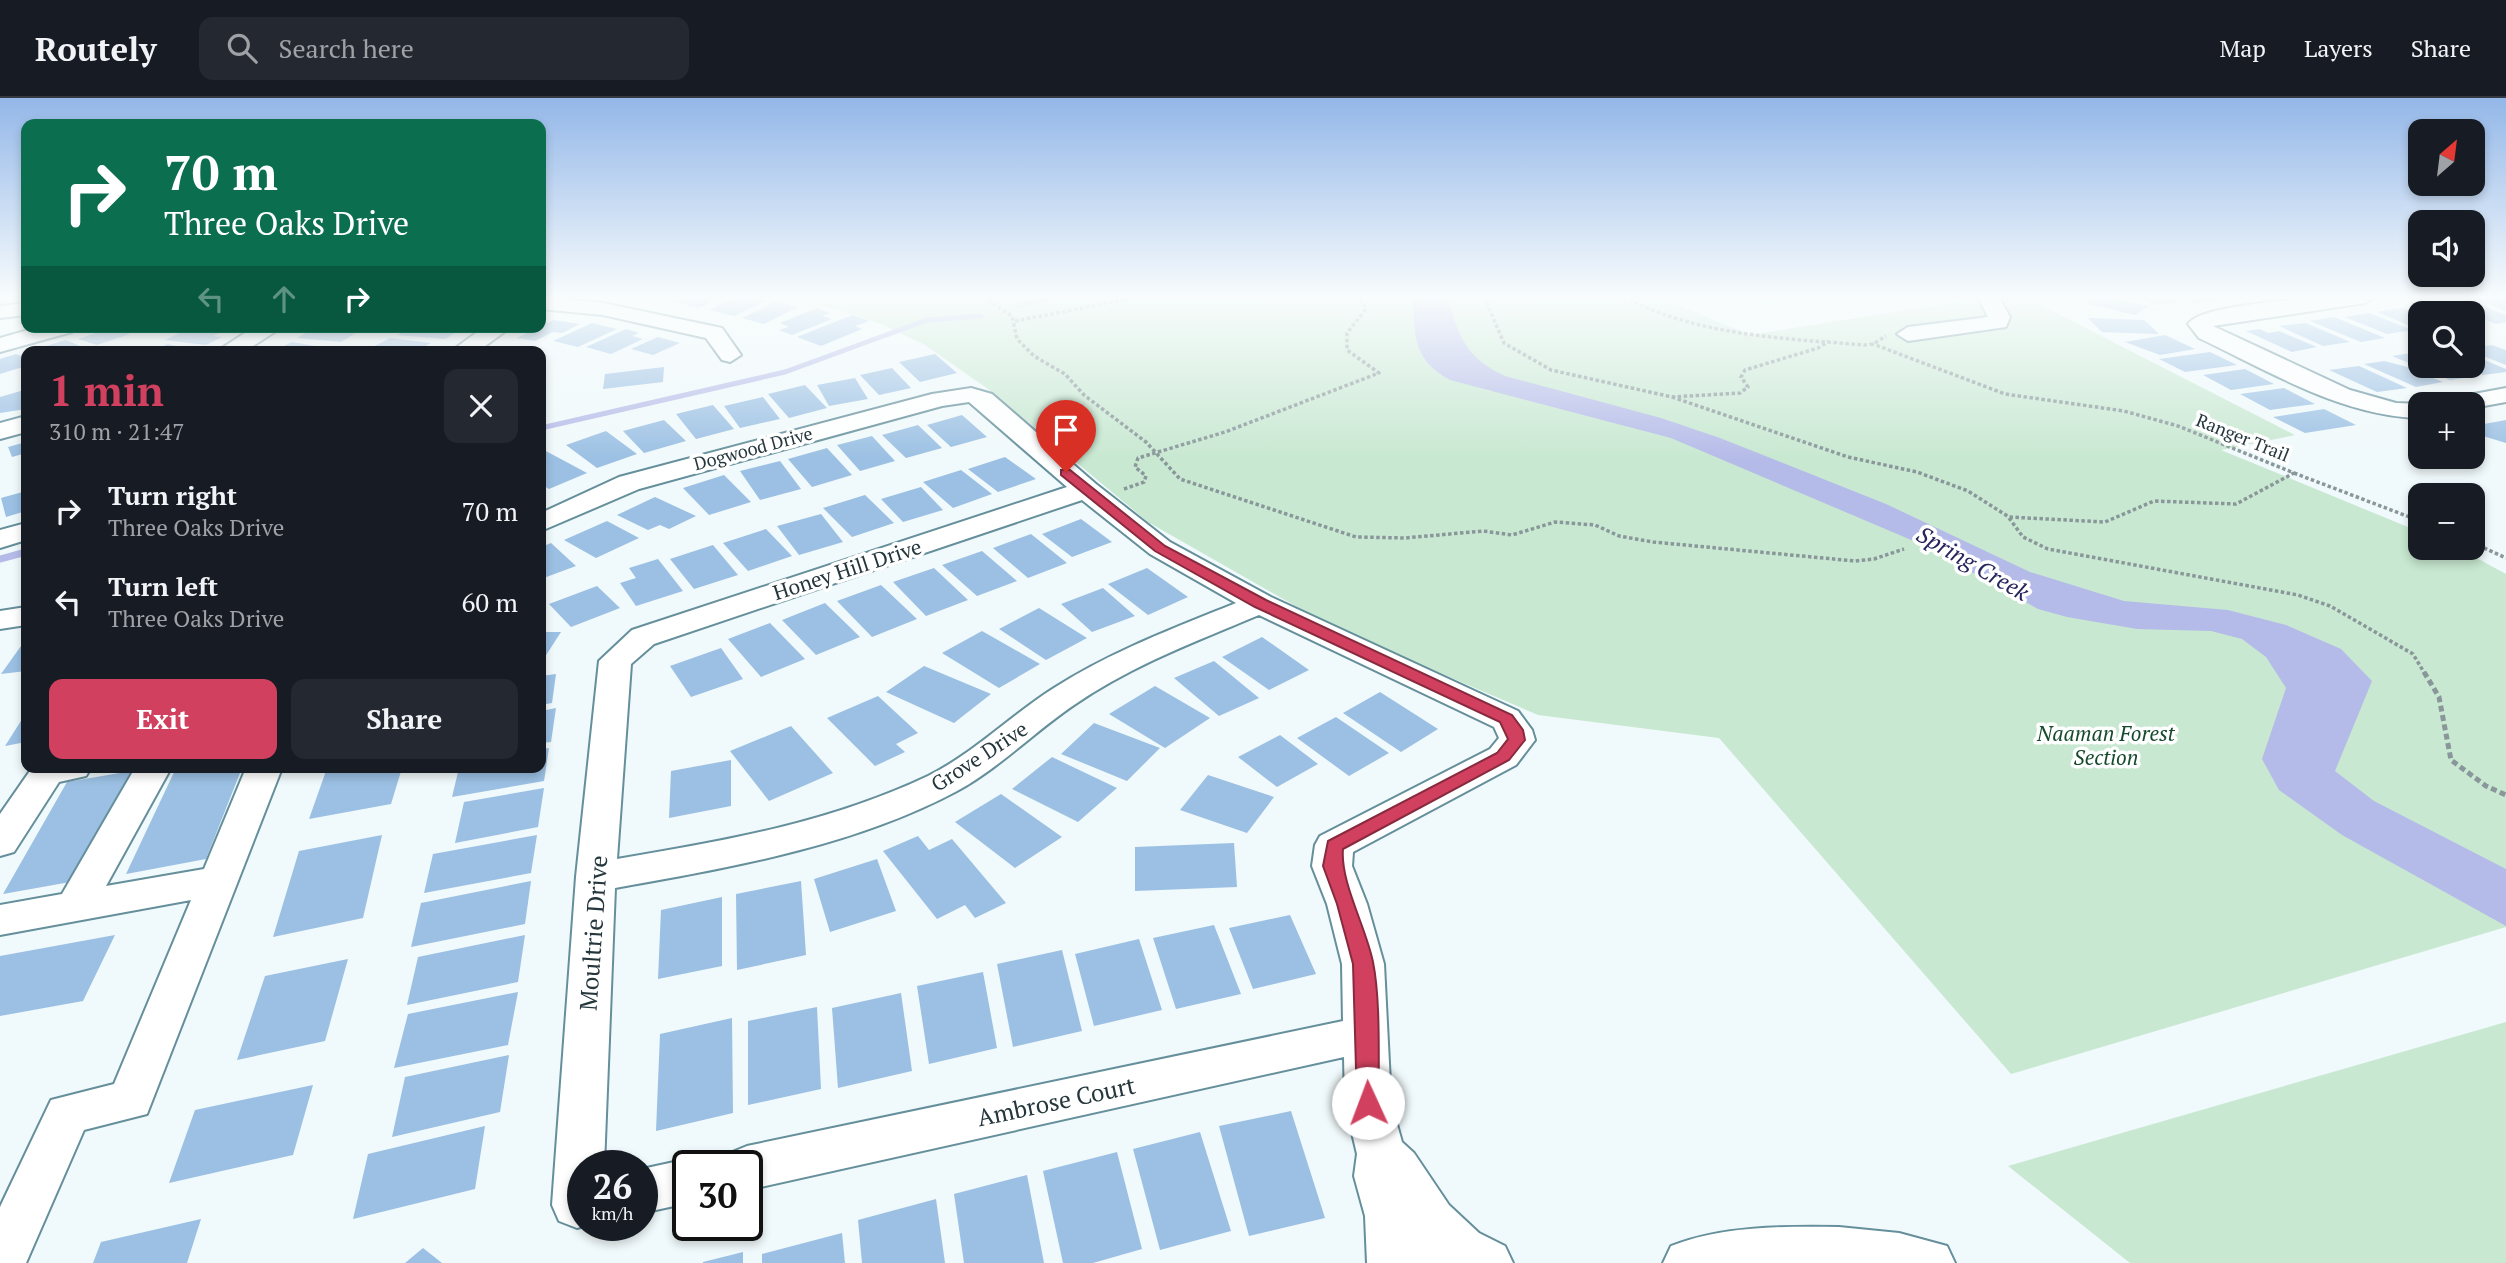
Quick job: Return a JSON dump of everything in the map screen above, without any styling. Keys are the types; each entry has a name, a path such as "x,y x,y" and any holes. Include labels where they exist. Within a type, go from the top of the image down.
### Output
{"street":[{"path":"727,351 730,355"},
{"path":"2247,351 2347,397 2391,411 2408,411"},
{"name":"Dogwood Drive","path":"546,521 629,483 694,463 941,398 971,395 983,399 1100,491"},
{"path":"2485,400 2503,398"},
{"path":"0,431 21,425"},
{"path":"1100,491 1160,548 1260,604 1506,719 1515,730 1517,740 1503,757 1334,845 1332,866 1347,904 1363,964 1368,1103 1381,1154 1379,1176 1390,1216 1395,1263 1423,1247 1442,1246 1474,1257"},
{"name":"Honey Hill Drive","path":"615,661 643,637 1100,491"},
{"path":"0,539 21,533"},
{"name":"Grove Drive","path":"596,877 814,835 879,811 945,782 1089,680 1130,659 1260,604"},
{"path":"0,620 21,617"},
{"name":"Moultrie Drive","path":"583,1150 596,877 615,661"},
{"path":"0,843 47,773"},
{"path":"75,906 150,773"},
{"path":"0,1262 68,1114 131,1100 262,773"},
{"path":"0,920 218,880"},
{"name":"Ambrose Court","path":"763,1165 1365,1034"},
{"path":"1381,1154 1397,1168 1431,1221 1474,1257"},
{"path":"1689,1263 1879,1252 1928,1263"}],"path":[{"path":"1029,351 1065,374 1084,395 1146,442 1180,479 1356,537 1405,538 1446,532 1483,531 1512,535 1555,522 1595,525 1619,536 1653,542 1855,561 1874,559 1904,549"},
{"path":"1100,491 1144,482 1146,476 1135,467 1138,458 1225,432 1379,373 1376,367 1359,360 1349,351"},
{"name":"Ranger Trail","path":"1517,351 1551,370 1672,397 1848,457 1917,472 1968,491 2009,517 2105,522 2154,500 2236,504 2294,473"},
{"name":"Ranger Trail","path":"1672,397 1740,393 1748,387 1741,377 1745,370 1807,351"},
{"name":"Ranger Trail","path":"1892,351 2005,394 2124,411 2178,426 2294,473"},
{"path":"2294,473 2408,516"},
{"path":"2009,517 2023,537 2048,549 2298,595 2330,606 2367,625 2413,654 2440,697 2451,760 2486,786 2506,795"},
{"path":"2485,548 2506,558"}],"green space":[{"name":"Naaman Forest Section","path":"934,351 2131,351 2295,435 2221,450 2408,527 2408,560 2480,560 2506,574 2506,927 2011,1074 1719,738 1538,715 1332,627 1148,522 988,389"},
{"path":"2506,1022 2506,1263 2130,1263 2008,1166"}],"water":[{"name":"Spring Creek","path":"1421,351 1471,351 1481,362 1505,376 1661,418 1720,438 1886,504 2030,572 2124,601 2228,610 2286,625 2341,649 2372,681 2335,771 2374,801 2506,869 2506,926 2342,835 2279,790 2262,759 2286,688 2266,657 2242,639 2211,631 2137,629 2038,609 1923,545 1671,438 1450,380 1428,364"}],"building":[{"path":"640,351 661,351 653,355"},
{"path":"2150,351 2181,351 2160,355"},
{"path":"2485,351 2506,351 2506,365 2485,357"},
{"path":"2210,352 2237,365 2185,372 2159,359"},
{"path":"16,354 21,356 21,368 0,374 0,359"},
{"path":"935,354 957,373 920,382 899,362"},
{"path":"2408,354 2408,363 2392,356"},
{"path":"2485,360 2506,369 2506,372 2485,375"},
{"path":"2384,361 2408,368 2408,378 2433,378 2443,382 2416,387 2364,364"},
{"path":"2359,366 2407,388 2377,392 2329,370"},
{"path":"664,367 663,382 603,389 605,374"},
{"path":"892,368 911,388 879,395 860,375"},
{"path":"2245,369 2274,384 2231,390 2203,375"},
{"path":"855,378 868,399 829,406 817,385"},
{"path":"805,385 827,408 789,418 768,394"},
{"path":"2284,388 2315,404 2270,410 2240,394"},
{"path":"21,391 21,410 0,413 0,397"},
{"path":"763,397 780,419 740,428 724,406"},
{"path":"713,405 734,429 696,439 676,414"},
{"path":"2324,409 2356,425 2305,433 2273,417"},
{"path":"962,415 987,437 951,447 927,425"},
{"path":"664,420 686,441 644,453 623,431"},
{"path":"2506,420 2506,443 2485,437 2485,424"},
{"path":"918,425 942,448 906,458 882,435"},
{"path":"606,431 637,454 597,468 566,445"},
{"path":"872,436 895,461 860,471 837,445"},
{"path":"21,443 21,454 12,457 8,447"},
{"path":"827,448 852,475 812,487 788,459"},
{"path":"546,451 587,473 549,489 546,487"},
{"path":"1005,457 1036,479 998,492 968,469"},
{"path":"780,461 801,489 760,500 740,471"},
{"path":"961,470 992,494 953,508 923,482"},
{"path":"724,475 751,502 709,515 683,488"},
{"path":"921,487 943,510 903,522 881,499"},
{"path":"21,492 21,512 6,517 1,498"},
{"path":"865,495 894,523 852,537 823,508"},
{"path":"655,497 696,516 669,529 660,525 648,530 617,515"},
{"path":"821,514 843,542 799,555 777,526"},
{"path":"1081,519 1112,542 1072,557 1042,534"},
{"path":"607,521 639,538 596,558 564,540"},
{"path":"766,529 792,556 748,571 723,543"},
{"path":"1031,534 1067,563 1028,578 993,548"},
{"path":"551,543 576,566 546,577 546,545"},
{"path":"713,545 738,575 694,589 670,559"},
{"path":"982,551 1017,581 977,596 942,565"},
{"path":"658,559 683,591 636,606 620,583 636,578 629,568"},
{"path":"934,568 968,600 926,616 893,582"},
{"path":"1147,568 1188,597 1148,615 1108,584"},
{"path":"881,585 917,619 872,637 837,601"},
{"path":"597,586 620,608 571,627 549,604"},
{"path":"1103,588 1135,616 1092,632 1061,604"},
{"path":"825,603 860,637 816,655 782,620"},
{"path":"1039,608 1087,638 1046,660 999,629"},
{"path":"770,623 805,659 761,677 728,639"},
{"path":"982,631 1040,664 999,688 942,653"},
{"path":"546,632 561,632 546,655"},
{"path":"1262,637 1309,670 1269,690 1222,657"},
{"path":"21,646 21,672 1,674"},
{"path":"721,648 743,679 691,697 670,666"},
{"path":"1214,661 1259,698 1219,716 1174,678"},
{"path":"924,666 991,694 954,723 886,692"},
{"path":"556,674 552,703 546,704 546,675"},
{"path":"1155,686 1210,718 1165,748 1109,714"},
{"path":"1380,692 1438,729 1401,752 1343,713"},
{"path":"878,696 918,733 896,744 905,752 875,766 827,718"},
{"path":"556,708 551,742 546,742 546,710"},
{"path":"1336,717 1389,753 1349,776 1297,738"},
{"path":"21,721 21,743 5,746"},
{"path":"1094,723 1160,748 1127,781 1061,754"},
{"path":"791,726 833,773 769,801 730,751"},
{"path":"1280,735 1318,764 1277,787 1238,757"},
{"path":"1052,757 1117,788 1078,822 1012,789"},
{"path":"731,760 731,806 669,818 671,771"},
{"path":"120,773 141,773 87,879 3,894 67,782"},
{"path":"174,773 240,773 206,859 126,874"},
{"path":"325,773 400,773 391,804 309,819"},
{"path":"458,773 545,773 544,781 452,797"},
{"path":"1208,775 1274,797 1247,833 1180,810"},
{"path":"544,788 538,827 455,843 464,802"},
{"path":"1001,794 1062,837 1015,868 955,822"},
{"path":"382,835 363,918 273,937 299,851"},
{"path":"537,835 531,873 424,893 433,854"},
{"path":"918,836 929,850 952,839 1006,903 975,918 965,905 937,919 883,851"},
{"path":"1234,843 1237,887 1135,891 1135,847"},
{"path":"877,859 896,911 830,932 814,879"},
{"path":"531,881 525,924 411,947 421,903"},
{"path":"801,881 806,955 737,970 736,894"},
{"path":"722,897 722,966 658,979 661,910"},
{"path":"1290,915 1316,974 1253,989 1229,928"},
{"path":"1214,925 1241,994 1176,1009 1153,938"},
{"path":"115,935 83,1001 0,1016 0,956"},
{"path":"525,935 518,982 407,1005 418,957"},
{"path":"1139,939 1162,1010 1094,1026 1075,954"},
{"path":"1062,950 1082,1031 1013,1047 997,964"},
{"path":"348,959 325,1041 237,1060 265,976"},
{"path":"983,972 997,1048 929,1064 917,986"},
{"path":"518,992 508,1045 394,1068 408,1014"},
{"path":"901,993 912,1071 838,1088 832,1008"},
{"path":"817,1007 821,1089 748,1105 748,1021"},
{"path":"732,1018 733,1113 656,1131 660,1034"},
{"path":"509,1055 500,1112 392,1137 405,1077"},
{"path":"313,1085 293,1155 169,1183 195,1110"},
{"path":"1291,1111 1325,1218 1249,1236 1219,1126"},
{"path":"485,1126 475,1189 353,1219 368,1154"},
{"path":"1200,1132 1231,1231 1160,1250 1133,1149"},
{"path":"1117,1152 1142,1249 1093,1263 1063,1263 1043,1171"},
{"path":"1027,1175 1044,1263 964,1263 954,1194"},
{"path":"936,1199 945,1263 862,1263 858,1220"},
{"path":"201,1219 187,1263 93,1263 101,1242"},
{"path":"842,1233 845,1263 762,1263 762,1254"},
{"path":"423,1248 442,1263 405,1263"},
{"path":"743,1252 743,1263 703,1263 703,1262"}],"waterway":[{"path":"546,427 785,372 841,351"},
{"path":"0,559 21,553"}],"route":[{"path":"1066,472 1160,548 1260,604 1506,719 1515,730 1517,740 1503,757 1362,828 1334,845 1332,866 1347,904 1363,964 1368,1103"}]}
